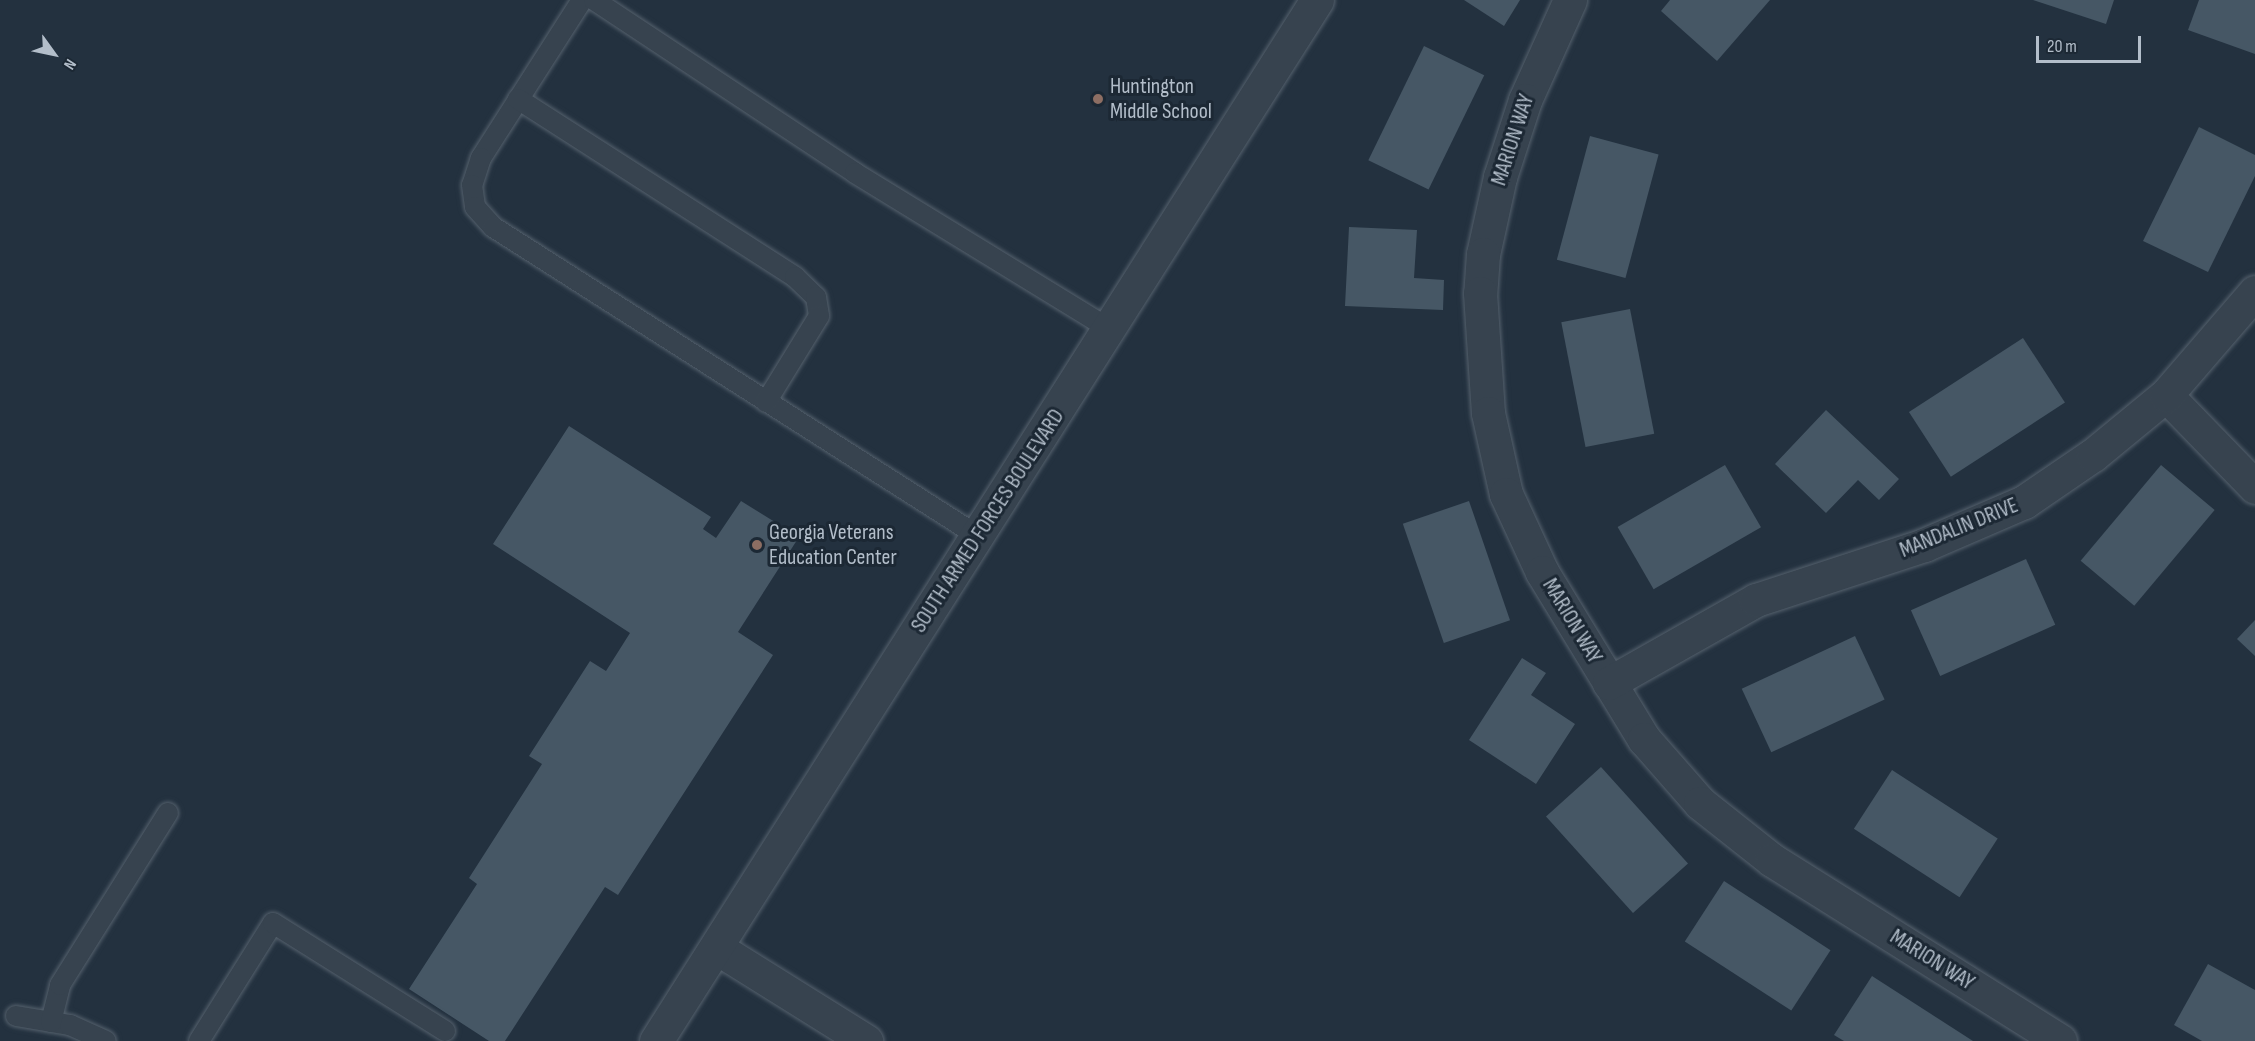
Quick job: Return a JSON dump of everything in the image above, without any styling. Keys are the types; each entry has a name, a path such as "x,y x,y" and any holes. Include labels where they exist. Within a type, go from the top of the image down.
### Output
{"street":[{"name":"SOUTH ARMED FORCES BOULEVARD","path":"656,1041 1317,0"},
{"name":"MARION WAY","path":"1570,0 1525,100 1500,177 1483,254 1480,333 1488,413 1506,494 1542,572 1609,683 1668,771 1734,832 2060,1041"},
{"name":"MANDALIN DRIVE","path":"1609,683 1756,600 1924,545 2024,502 2093,455 2166,395 2255,292"},
{"path":"2166,395 2255,487"},
{"path":"717,948 866,1041"}],"lane":[{"path":"582,0 481,158 472,185 475,207 493,227 978,536"},
{"path":"594,0 855,173 1110,329"},
{"path":"518,99 795,277 816,297 819,316 766,402"},
{"path":"51,1022 60,986 168,813"},
{"path":"199,1041 273,923 448,1038"},
{"path":"16,1016 70,1025 106,1041"}],"building":[{"path":"1464,0 1520,0 1504,26"},
{"path":"1670,0 1770,0 1717,61 1661,11"},
{"path":"2033,0 2114,0 2106,24"},
{"path":"2199,0 2255,0 2255,54 2188,30"},
{"path":"1424,46 1484,75 1429,190 1368,160"},
{"path":"2199,127 2255,155 2255,176 2208,272 2143,241"},
{"path":"1590,136 1659,154 1625,278 1557,260"},
{"path":"1349,227 1417,230 1414,278 1444,280 1443,310 1345,306"},
{"path":"1630,309 1654,434 1586,447 1561,322"},
{"path":"2023,338 2065,403 1951,477 1909,412"},
{"path":"1826,410 1899,479 1879,500 1858,480 1826,513 1775,464"},
{"path":"569,426 711,517 703,529 716,538 741,501 799,537 738,632 773,655 618,895 605,887 505,1041 489,1041 409,989 477,884 469,878 542,764 529,756 590,661 606,671 630,633 493,544"},
{"path":"1725,465 1761,527 1654,589 1618,527"},
{"path":"2161,465 2215,510 2134,606 2081,561"},
{"path":"1469,501 1510,620 1444,643 1403,524"},
{"path":"2026,559 2055,625 1940,676 1911,610"},
{"path":"2255,620 2255,656 2237,639"},
{"path":"1855,636 1885,699 1771,752 1742,689"},
{"path":"1522,658 1546,673 1531,695 1575,724 1536,784 1469,740"},
{"path":"1601,767 1688,864 1633,913 1546,817"},
{"path":"1892,770 1998,839 1960,897 1854,829"},
{"path":"1724,881 1831,950 1791,1011 1685,941"},
{"path":"2208,964 2255,990 2255,1041 2202,1041 2174,1025"},
{"path":"1872,976 1973,1041 1844,1041 1834,1035"}],"place":[{"name":"Huntington Middle School","path":"1098,99"},
{"name":"Georgia Veterans Education Center","path":"757,545"}]}
